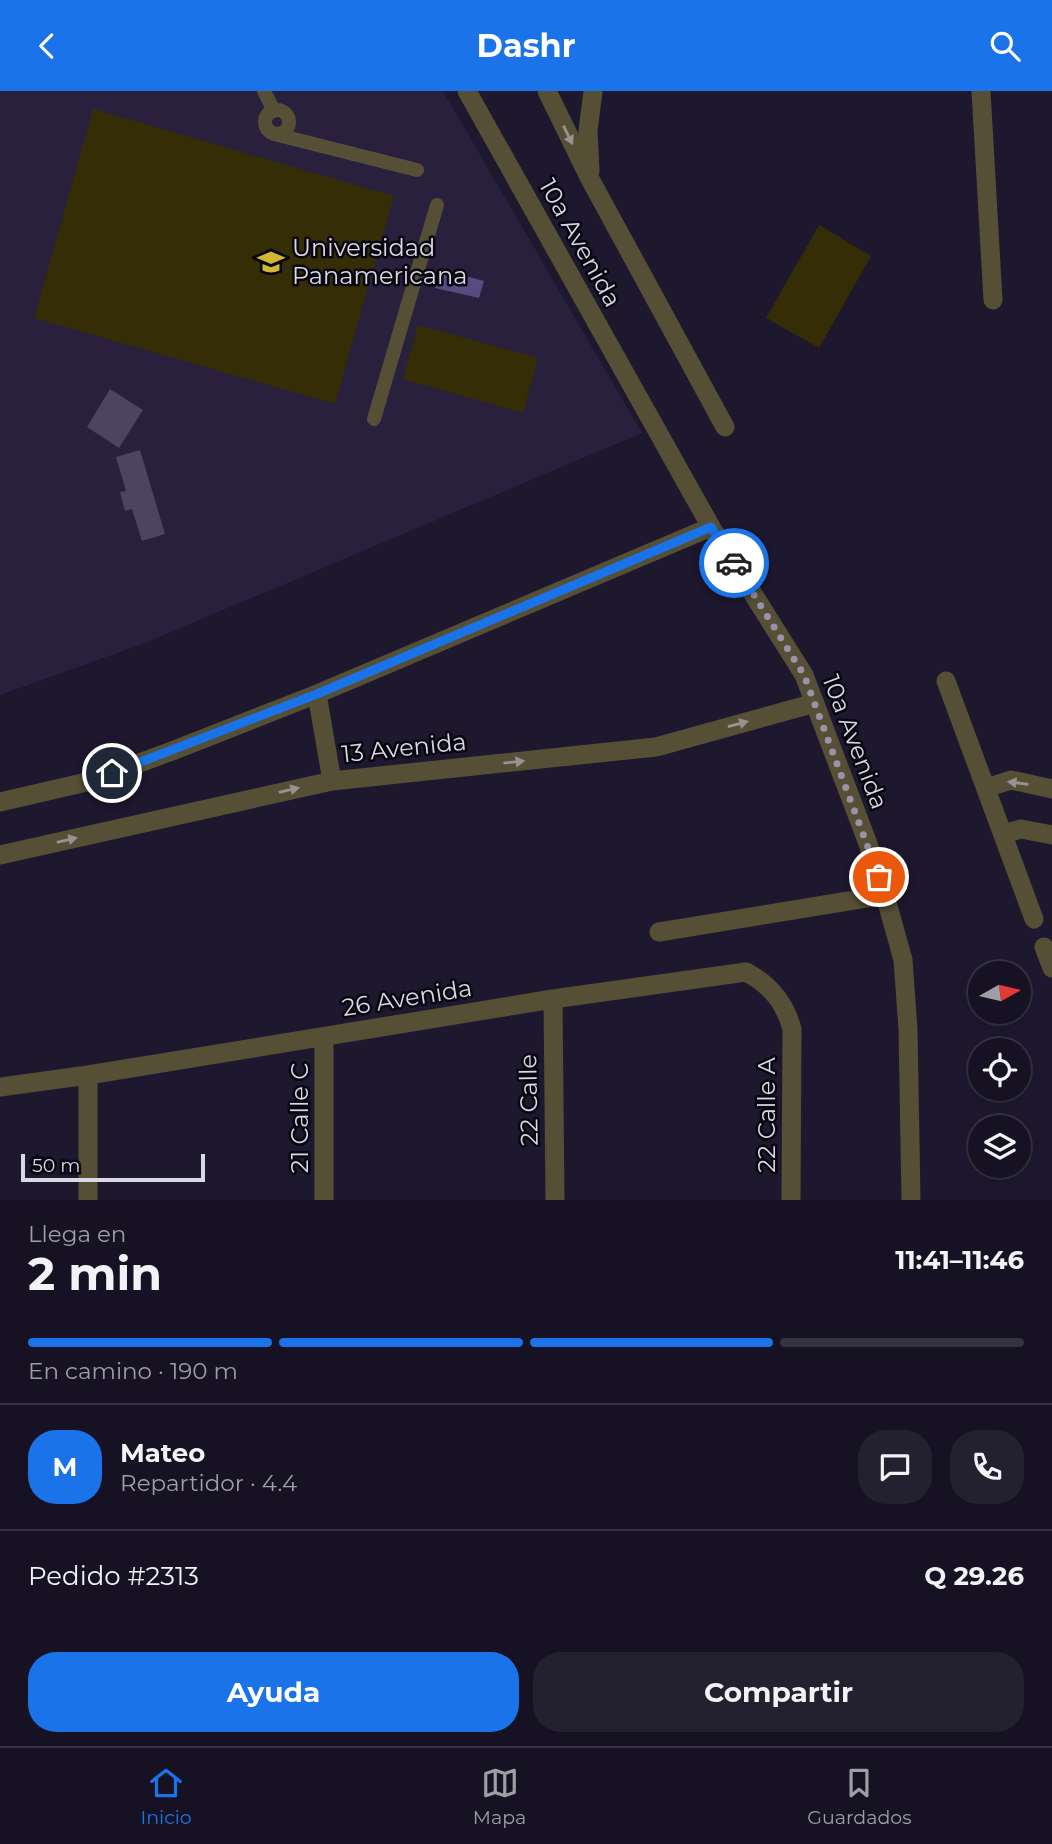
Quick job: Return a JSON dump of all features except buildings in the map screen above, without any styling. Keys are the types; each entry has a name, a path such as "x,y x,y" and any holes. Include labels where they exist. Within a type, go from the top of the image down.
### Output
{"street":[{"path":"264,91 274,111 282,111 289,121 285,131 274,134 416,170"},
{"name":"10a Avenida","path":"467,91 711,527 804,675 885,895 903,960 908,1029 911,1200"},
{"path":"547,91 590,179 725,427"},
{"path":"590,179 588,131 593,91"},
{"path":"981,91 993,300"},
{"path":"374,419 437,205"},
{"path":"0,802 91,781 172,751 317,694 711,527"},
{"path":"946,681 1034,919"},
{"path":"317,694 332,781"},
{"name":"13 Avenida","path":"0,855 332,781 656,747 815,703"},
{"path":"986,788 1010,780 1052,789"},
{"path":"1003,834 1021,829 1052,835"},
{"path":"659,932 885,895"},
{"path":"1044,947 1052,968"},
{"name":"26 Avenida","path":"0,1087 553,999 746,972 779,998 792,1029"},
{"name":"22 Calle","path":"553,999 555,1200"},
{"name":"22 Calle A","path":"791,1200 792,1029"},
{"name":"21 Calle C","path":"324,1037 324,1200"},
{"path":"88,1075 88,1200"}],"shaded area":[{"name":"Universidad Panamericana","path":"0,91 443,91 642,433 145,643 0,695"},
{"path":"93,109 394,196 335,404 34,318"},
{"path":"819,225 871,256 819,348 766,318"},
{"path":"439,269 484,281 479,298 435,288"},
{"path":"418,325 538,358 523,413 403,379"}],"way so far":[{"path":"734,563 804,675 879,877"}],"place":[{"name":"Universidad Panamericana","path":"271,262"}],"route":[{"path":"112,773 317,694 711,527 734,563"}]}
